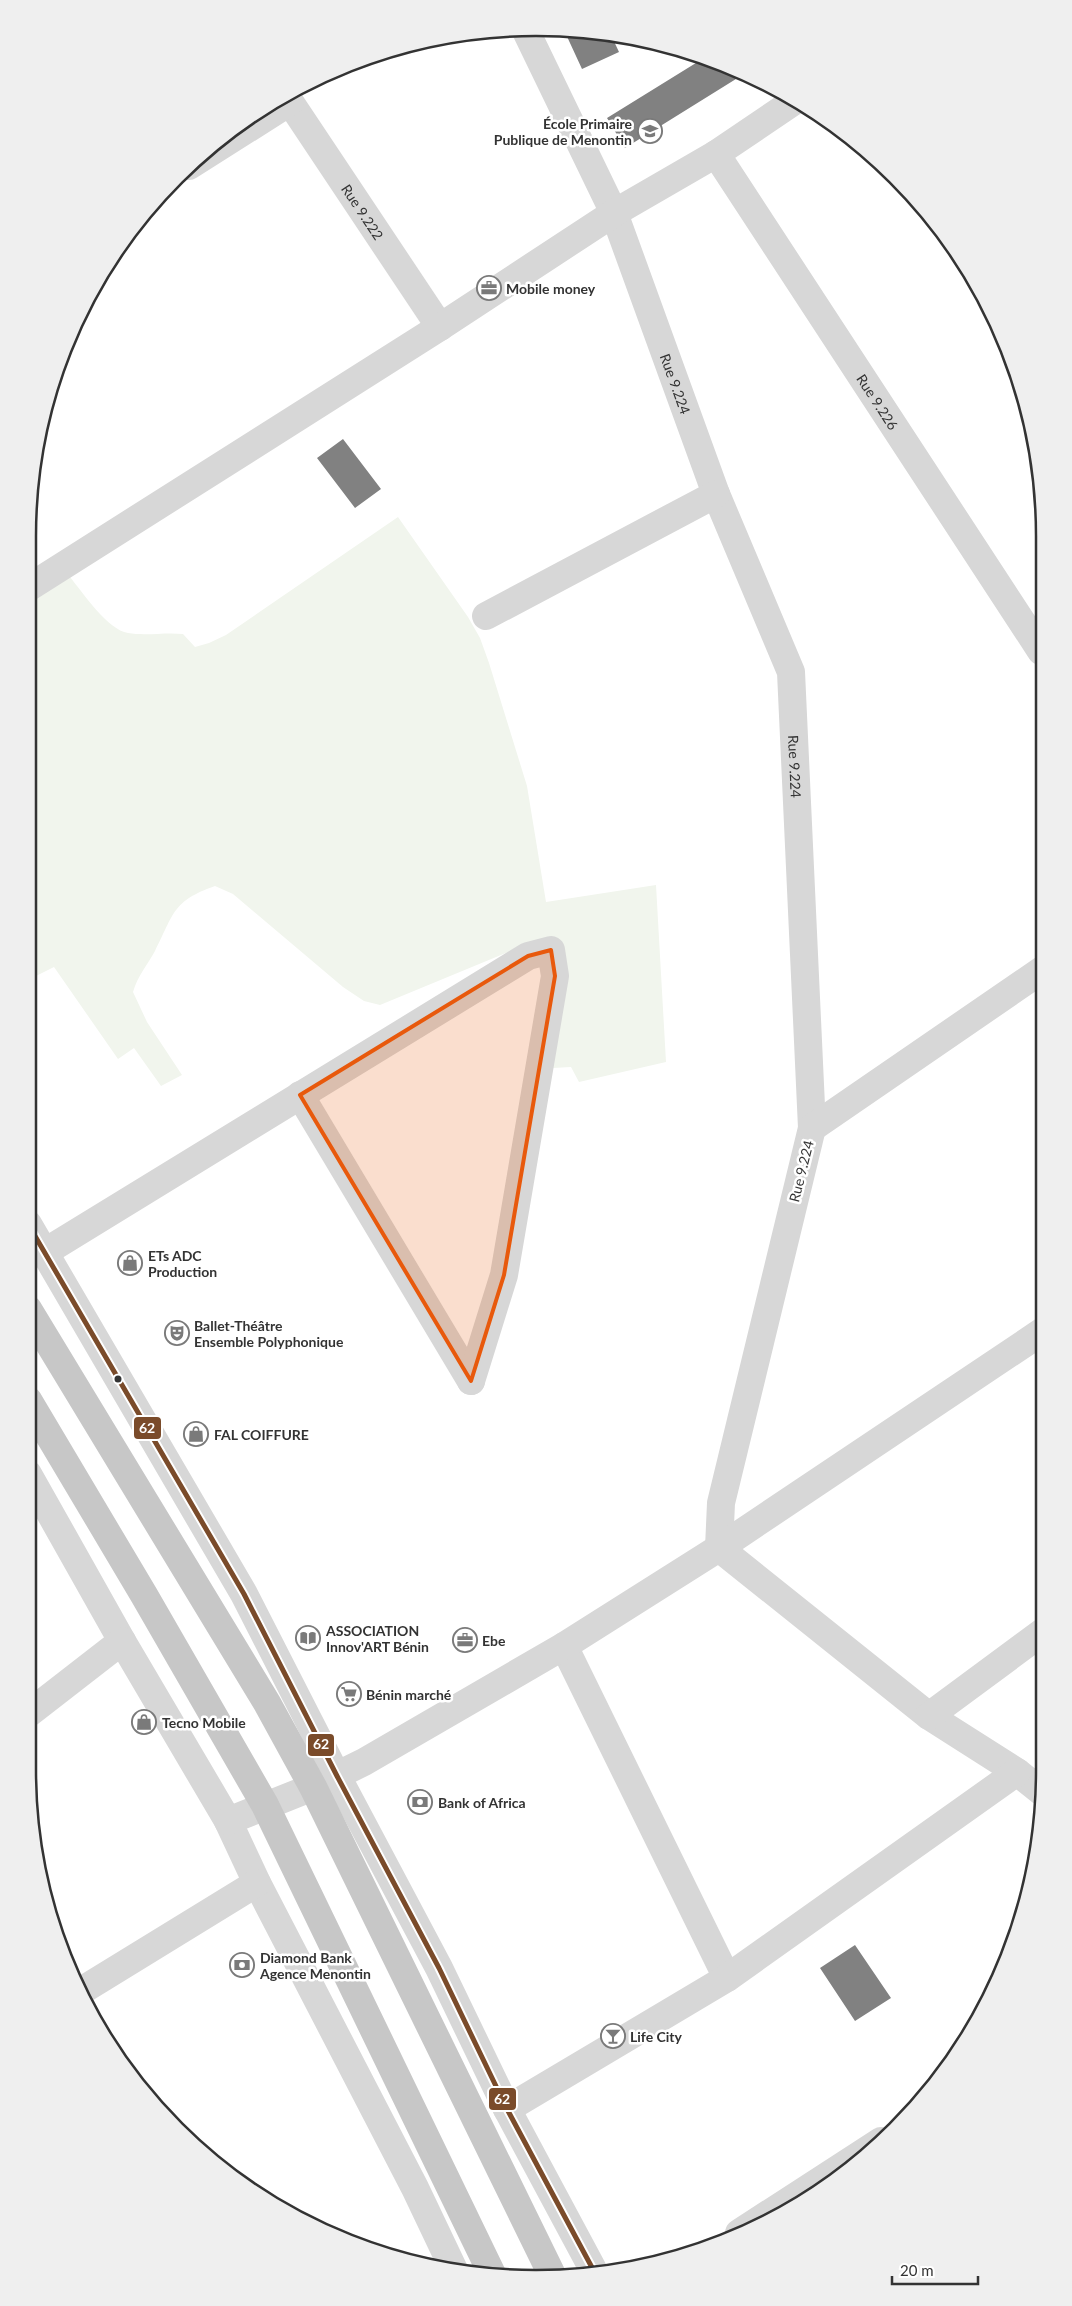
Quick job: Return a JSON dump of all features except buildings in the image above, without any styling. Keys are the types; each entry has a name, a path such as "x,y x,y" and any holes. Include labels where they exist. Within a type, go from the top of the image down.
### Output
{"highway":[{"path":"36,1322 266,1703 325,1782 549,2270"},
{"path":"36,1413 144,1595 265,1805 489,2267"}],"street":[{"name":"Rue 9.224","path":"530,36 614,213 716,494 791,672 812,1128 721,1503 719,1548"},
{"name":"Rue 9.222","path":"289,101 440,326"},
{"path":"36,583 614,213 716,154 789,105"},
{"name":"Rue 9.226","path":"716,154 1036,643"},
{"path":"486,616 716,494"},
{"path":"46,1252 300,1095 528,956 551,950 555,976 504,1275 471,1381 300,1095"},
{"path":"812,1128 1036,974"},
{"path":"36,1236 244,1594 325,1782 439,1968 508,2109 591,2266"},
{"path":"228,1821 325,1782 564,1646 719,1548 1036,1336"},
{"path":"36,1488 122,1642 228,1821 257,1883 415,2188 450,2262"},
{"path":"719,1548 930,1716 1017,1772 1035,1787"},
{"path":"930,1716 1036,1637"},
{"path":"36,1708 122,1642"},
{"path":"564,1646 727,1978"},
{"path":"508,2109 727,1978 1017,1772"},
{"path":"86,1988 257,1883"}],"highlighted area":[{"path":"551,950 555,976 504,1275 471,1381 300,1095 528,956"}],"shaded area":[{"path":"398,517 468,617 480,638 527,786 546,902 656,885 666,1062 579,1082 571,1067 553,1068 560,1001 535,941 380,1005 364,1001 343,987 233,894 215,886 190,897 176,910 133,992 147,1022 182,1075 161,1086 134,1048 118,1059 54,967 36,976 36,597 70,577 104,618 120,630 128,633 183,634 195,647 226,635"}],"transit line":[{"name":"62","path":"36,1238 244,1594 337,1776 439,1968 507,2109 591,2266"}],"place":[{"name":"École Primaire Publique de Menontin","path":"650,131"},
{"name":"Mobile money","path":"489,288"},
{"name":"ETs ADC Production","path":"130,1263"},
{"name":"Ballet-Théâtre Ensemble Polyphonique","path":"177,1333"},
{"name":"FAL COIFFURE","path":"196,1434"},
{"name":"ASSOCIATION Innov'ART Bénin","path":"308,1638"},
{"name":"Ebe","path":"465,1640"},
{"name":"Bénin marché","path":"349,1694"},
{"name":"Tecno Mobile","path":"144,1722"},
{"name":"Bank of Africa","path":"420,1802"},
{"name":"Diamond Bank Agence Menontin","path":"242,1965"},
{"name":"Life City","path":"613,2036"}]}
